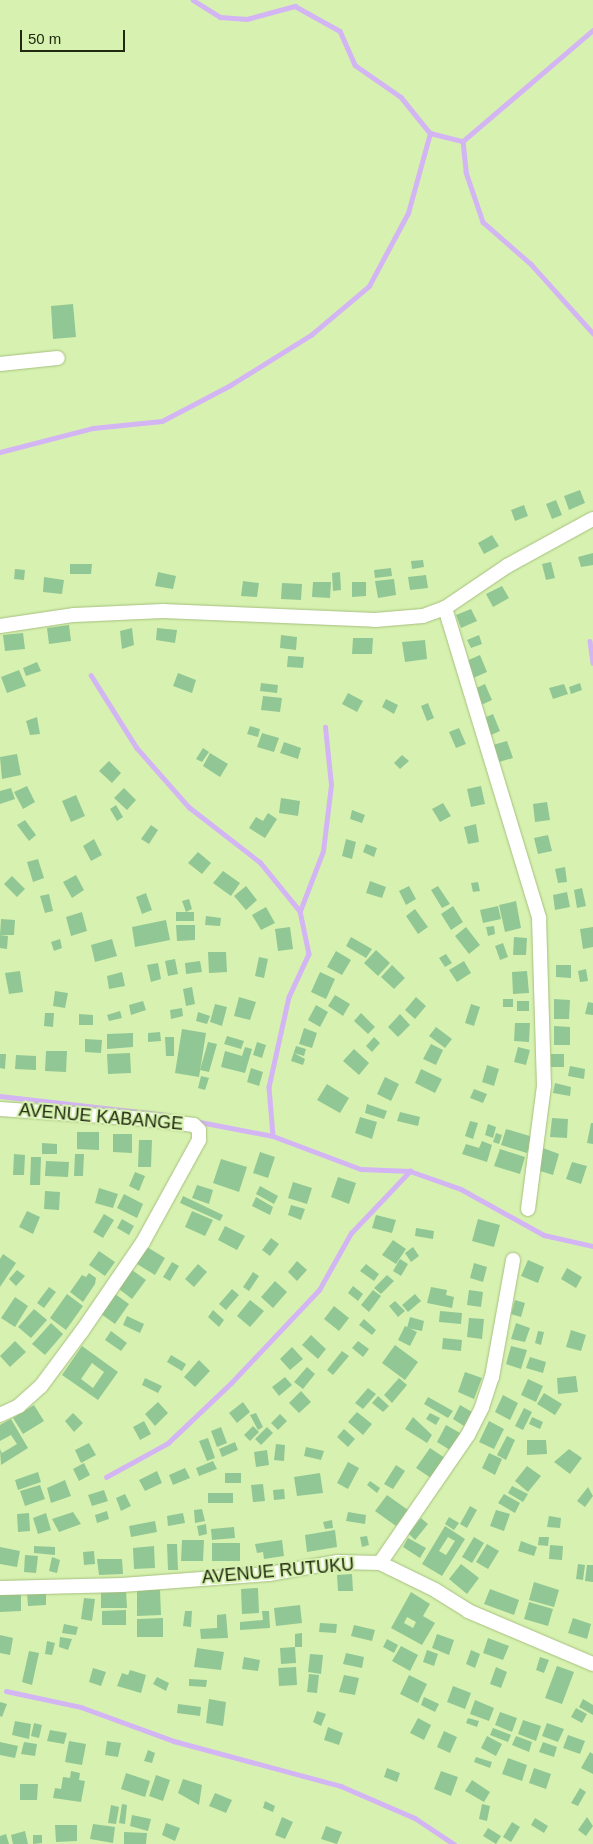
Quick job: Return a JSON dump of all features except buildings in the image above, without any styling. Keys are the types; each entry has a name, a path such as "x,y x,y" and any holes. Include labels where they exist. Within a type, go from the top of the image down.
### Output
{"street":[{"path":"0,364 58,358"},
{"path":"0,626 74,615 163,611 383,620 423,616 445,608 506,566 593,519"},
{"path":"445,608 539,918 544,1086 528,1209"},
{"name":"AVENUE KABANGE","path":"0,1109 146,1119 194,1125 199,1130 199,1140 143,1242 82,1331 41,1386 19,1406 0,1415"},
{"path":"380,1563 468,1435 482,1407 492,1377 513,1260"},
{"name":"AVENUE RUTUKU","path":"0,1588 102,1587 268,1574 338,1562 380,1563 435,1590 468,1611 593,1664"}],"waterway":[{"path":"193,0 220,17 247,19 295,6 340,31 355,65 401,97 430,133 463,141 593,30"},
{"path":"0,452 93,428 162,421 229,386 311,335 369,286 408,213 430,133"},
{"path":"463,141 466,172 483,222 531,264 593,333"},
{"path":"590,641 593,663"},
{"path":"91,675 137,748 189,807 260,862 300,911 309,954 289,997 269,1087 273,1136"},
{"path":"300,911 323,851 331,785 325,727"},
{"path":"0,1096 166,1115"},
{"path":"195,1121 273,1136 361,1169 410,1171 461,1189 544,1235 593,1246"},
{"path":"106,1477 168,1443 231,1383 319,1290 351,1233 410,1171"},
{"path":"6,1691 81,1707 174,1741 341,1786 415,1818 454,1844"}]}
